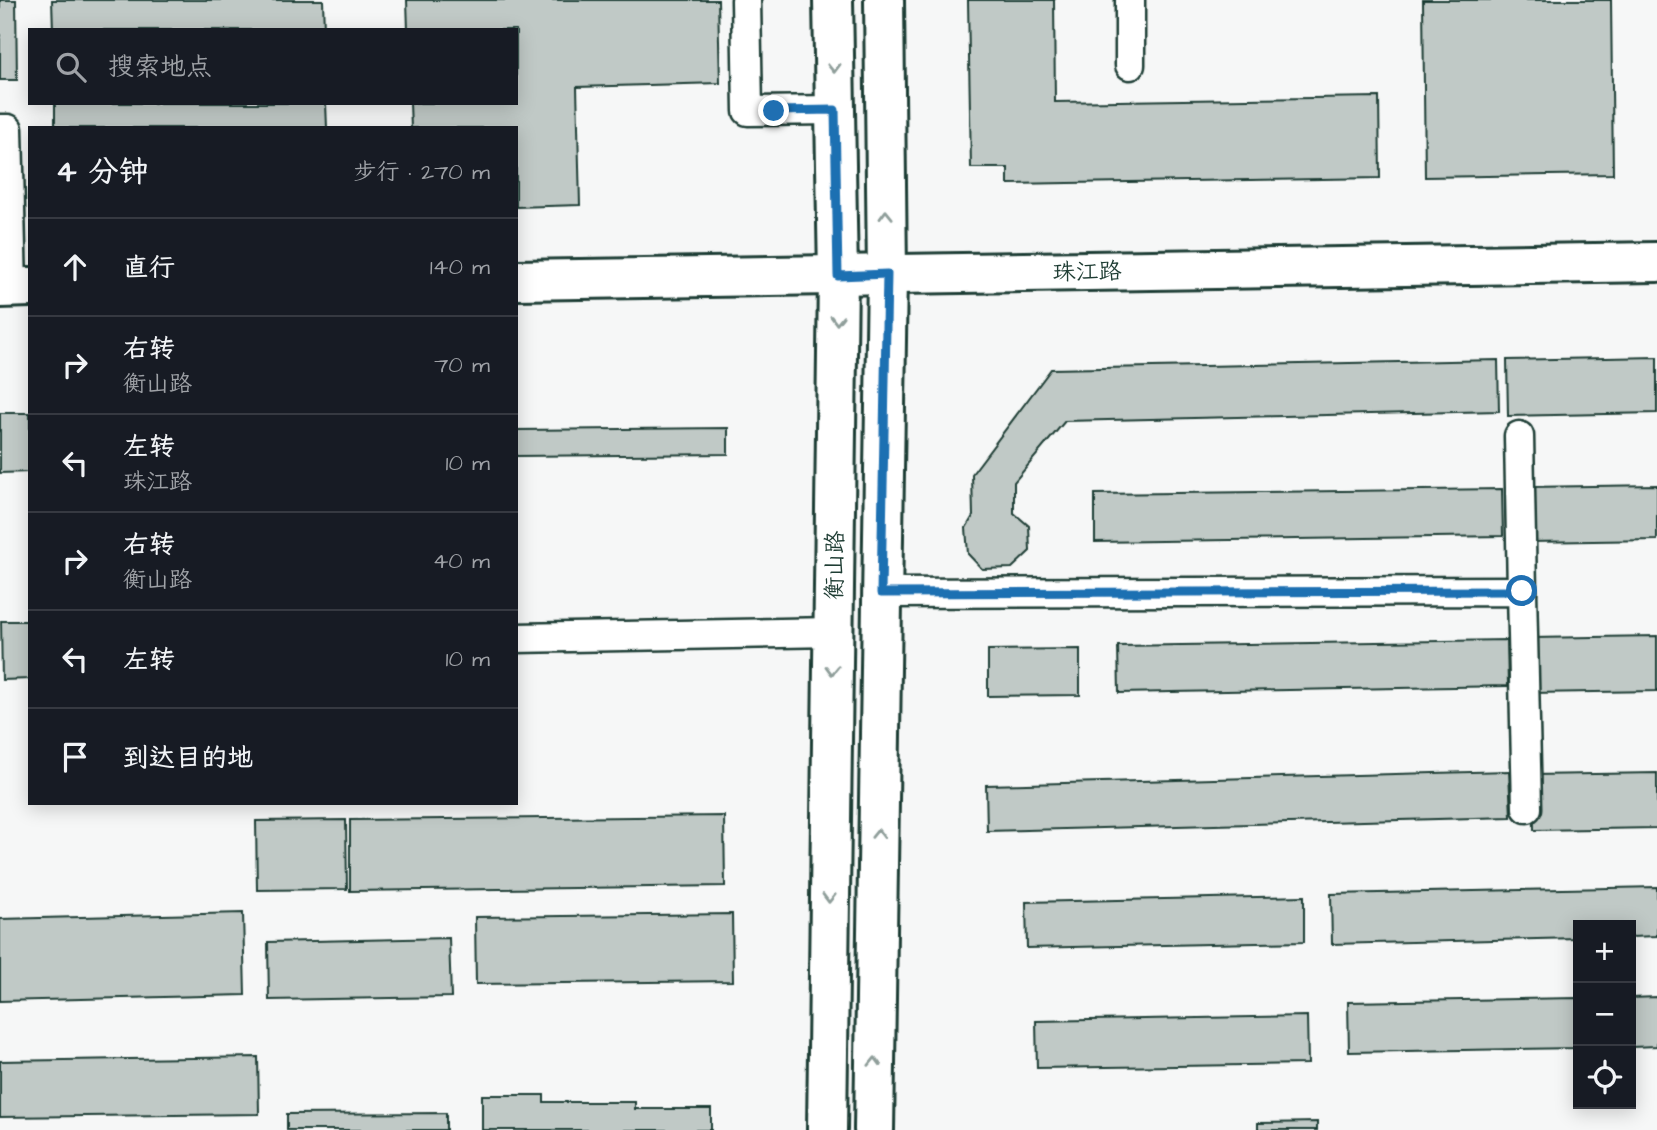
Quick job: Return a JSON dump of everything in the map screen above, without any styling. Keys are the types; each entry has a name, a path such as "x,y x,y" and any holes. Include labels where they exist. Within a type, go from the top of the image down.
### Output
{"street":[{"path":"746,0 748,111 835,110"},
{"name":"衡山路","path":"827,1130 838,276 833,0"},
{"name":"衡山路","path":"874,1130 887,274 884,0"},
{"path":"1130,0 1130,65"},
{"path":"0,129 8,129 20,207 14,287"},
{"name":"珠江路","path":"518,280 1657,262"},
{"path":"1519,436 1527,808"},
{"path":"881,593 1522,591"},
{"path":"518,638 833,632"}],"building":[{"path":"0,0 16,0 17,80 0,80"},
{"path":"52,0 323,0 324,28 53,28"},
{"path":"407,0 718,0 720,83 577,87 580,205 518,207 518,126 411,126 410,105 518,105 518,28 408,28"},
{"path":"968,0 1054,0 1055,102 1379,97 1380,178 1008,184 1008,168 971,168"},
{"path":"1423,0 1611,0 1613,174 1425,177"},
{"path":"55,105 326,105 327,126 55,126"},
{"path":"1657,357 1657,413 1508,416 1507,360"},
{"path":"1498,360 1499,411 1065,421 1014,482 1014,513 1029,526 1030,551 1012,568 982,569 968,554 966,528 973,516 972,474 1051,369"},
{"path":"0,413 28,413 28,472 0,473"},
{"path":"728,428 728,454 518,456 518,430"},
{"path":"1657,485 1657,540 1529,542 1528,487"},
{"path":"1502,489 1503,536 1095,542 1095,494"},
{"path":"1,621 28,621 28,679 2,680"},
{"path":"1657,636 1657,691 1532,693 1531,638"},
{"path":"1507,640 1508,686 1119,693 1118,646"},
{"path":"1080,649 1080,695 988,696 988,650"},
{"path":"1509,771 1511,817 987,831 986,785"},
{"path":"1657,773 1657,828 1534,830 1533,775"},
{"path":"724,816 725,886 350,891 350,820"},
{"path":"346,820 347,889 257,890 256,821"},
{"path":"1657,887 1657,936 1636,937 1636,920 1573,920 1573,938 1332,944 1331,894"},
{"path":"1304,896 1304,942 1027,948 1026,902"},
{"path":"243,913 245,995 0,1001 0,919"},
{"path":"732,914 733,981 476,984 475,917"},
{"path":"449,938 451,997 269,1000 268,942"},
{"path":"1657,997 1657,1046 1636,1047 1636,998"},
{"path":"1573,998 1573,1048 1349,1052 1348,1002"},
{"path":"1307,1016 1308,1064 1037,1068 1036,1021"},
{"path":"258,1057 259,1114 0,1117 0,1061"},
{"path":"482,1095 544,1095 544,1102 635,1102 635,1109 711,1109 711,1130 482,1130"},
{"path":"446,1113 446,1130 287,1130 287,1114"},
{"path":"1317,1122 1317,1130 1258,1130 1258,1123"}],"route":[{"path":"774,111 835,110 838,276 887,274 881,593 1522,591"}]}
